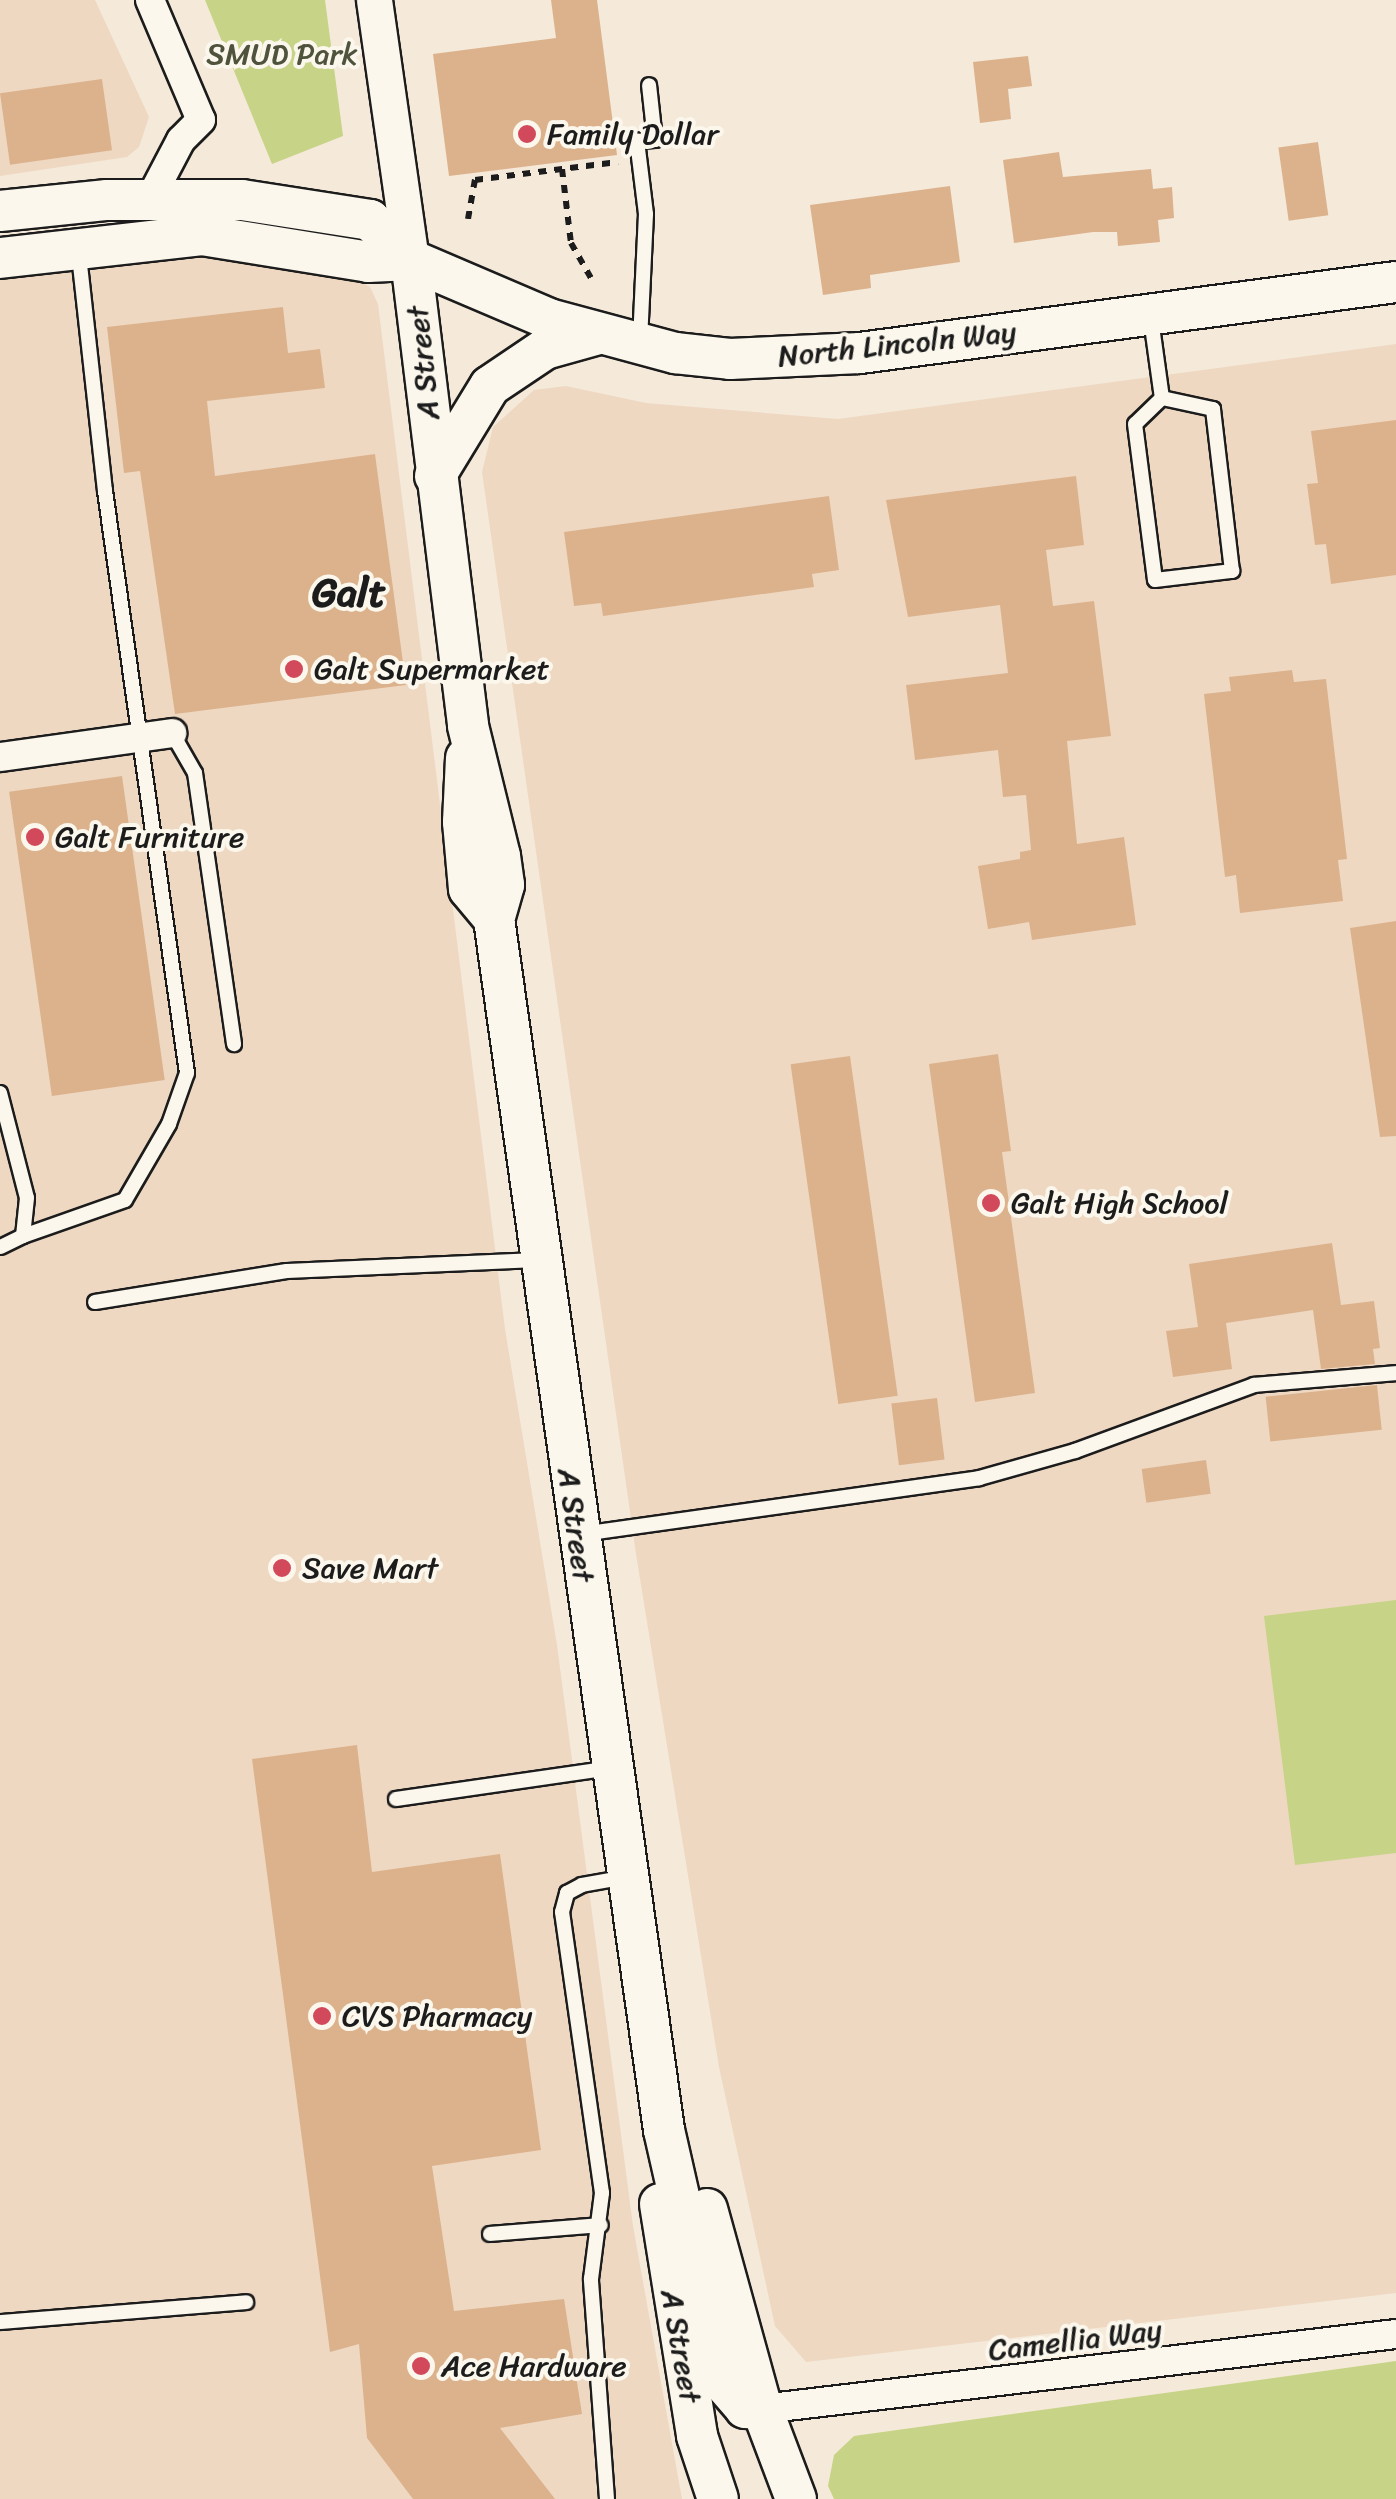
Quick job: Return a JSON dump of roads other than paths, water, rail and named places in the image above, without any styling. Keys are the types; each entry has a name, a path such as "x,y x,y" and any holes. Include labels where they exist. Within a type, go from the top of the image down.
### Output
{"main road":[{"path":"0,211 150,199 242,200 370,220 411,260"},
{"path":"0,258 202,235 368,262 411,260"},
{"name":"North Lincoln Way","path":"411,260 594,335 730,359 791,359 1396,282"},
{"name":"A Street","path":"411,260 468,726 504,885 494,920 577,1535 664,2130 659,2226 698,2436 718,2499"},
{"path":"436,476 490,386 545,349 594,335"},
{"name":"A Street","path":"664,2130 711,2217 762,2409 796,2499"}],"street":[{"path":"150,0 200,120 181,140 150,199"},
{"name":"A Street","path":"374,0 411,260"},
{"path":"0,757 158,735"},
{"name":"Camellia Way","path":"762,2409 1396,2334"}],"lane":[{"path":"640,346 646,214 637,142 655,140 648,85"},
{"path":"0,1248 125,1200 169,1124 187,1073 158,735 105,491 78,248"},
{"path":"1150,313 1162,398"},
{"path":"1162,398 1214,409 1232,570 1156,580 1135,424 1162,398"},
{"path":"158,735 195,773 234,1044"},
{"path":"0,1094 27,1198 24,1236"},
{"path":"95,1302 286,1271 540,1260"},
{"path":"577,1535 979,1478 1074,1451 1254,1385 1396,1373"},
{"path":"396,1799 613,1768"},
{"path":"607,2499 591,2278 601,2225 562,1912 567,1893 582,1885 628,1877"},
{"path":"490,2234 601,2225"},
{"path":"0,2322 246,2302"}],"place":[{"name":"Family Dollar","path":"527,134"},
{"name":"Galt Supermarket","path":"294,669"},
{"name":"Galt Furniture","path":"35,837"},
{"name":"Galt High School","path":"991,1203"},
{"name":"Save Mart","path":"282,1568"},
{"name":"CVS Pharmacy","path":"322,2016"},
{"name":"Ace Hardware","path":"421,2366"}],"district":[{"name":"Galt","path":"349,593"}],"park label":[{"name":"SMUD Park","path":"282,54"}]}
